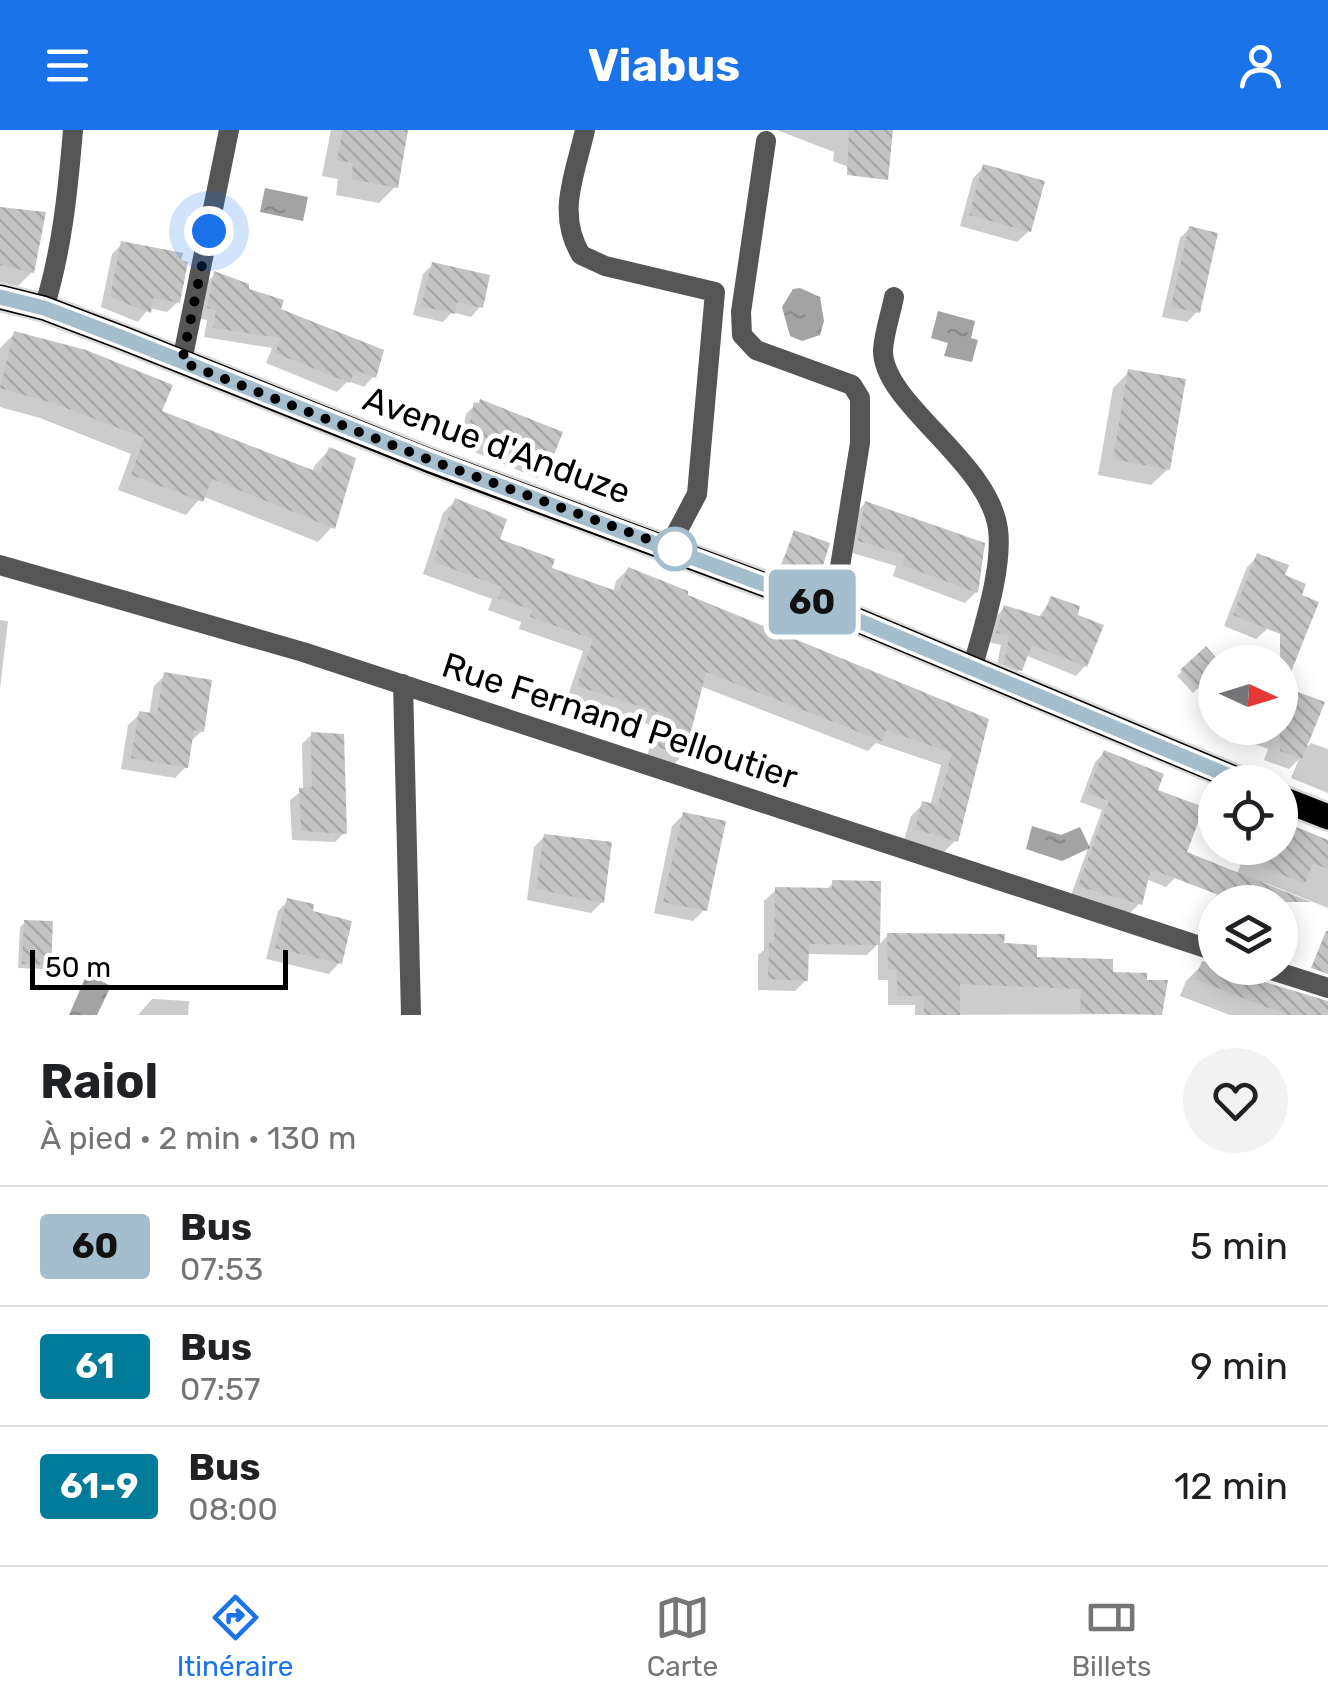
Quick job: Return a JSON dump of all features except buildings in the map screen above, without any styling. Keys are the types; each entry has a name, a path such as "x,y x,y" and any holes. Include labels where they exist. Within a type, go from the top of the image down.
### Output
{"main road":[{"name":"Avenue d'Anduze","path":"0,297 44,308 430,460 833,610 1204,765"},
{"path":"1298,805 1328,817"}],"street":[{"path":"44,308 68,195 73,130"},
{"path":"182,362 228,130"},
{"path":"585,130 567,223 582,255 606,266 715,292 697,494 670,547"},
{"path":"766,141 740,312 742,335 756,350 852,385 860,398 860,443 833,610"},
{"path":"894,297 883,352 890,374 907,400 979,480 999,533 997,560 973,666"},
{"name":"Rue Fernand Pelloutier","path":"0,565 303,652 1198,945"},
{"path":"403,684 411,1015"},
{"path":"1298,978 1328,988"}],"water":[{"path":"265,188 308,197 303,221 260,212"},
{"path":"793,289 820,297 824,321 820,335 802,341 790,336 782,307"},
{"path":"938,311 975,321 971,338 978,340 972,362 944,356 948,343 931,338"},
{"path":"1032,826 1061,835 1080,827 1090,848 1062,861 1026,849"},
{"path":"87,974 111,986 97,1015 69,1015"}],"bus line":[{"name":"60","path":"0,297 44,308 430,460 833,610 1204,765"}],"route":[{"path":"209,231 182,362 430,460 675,549"}]}
